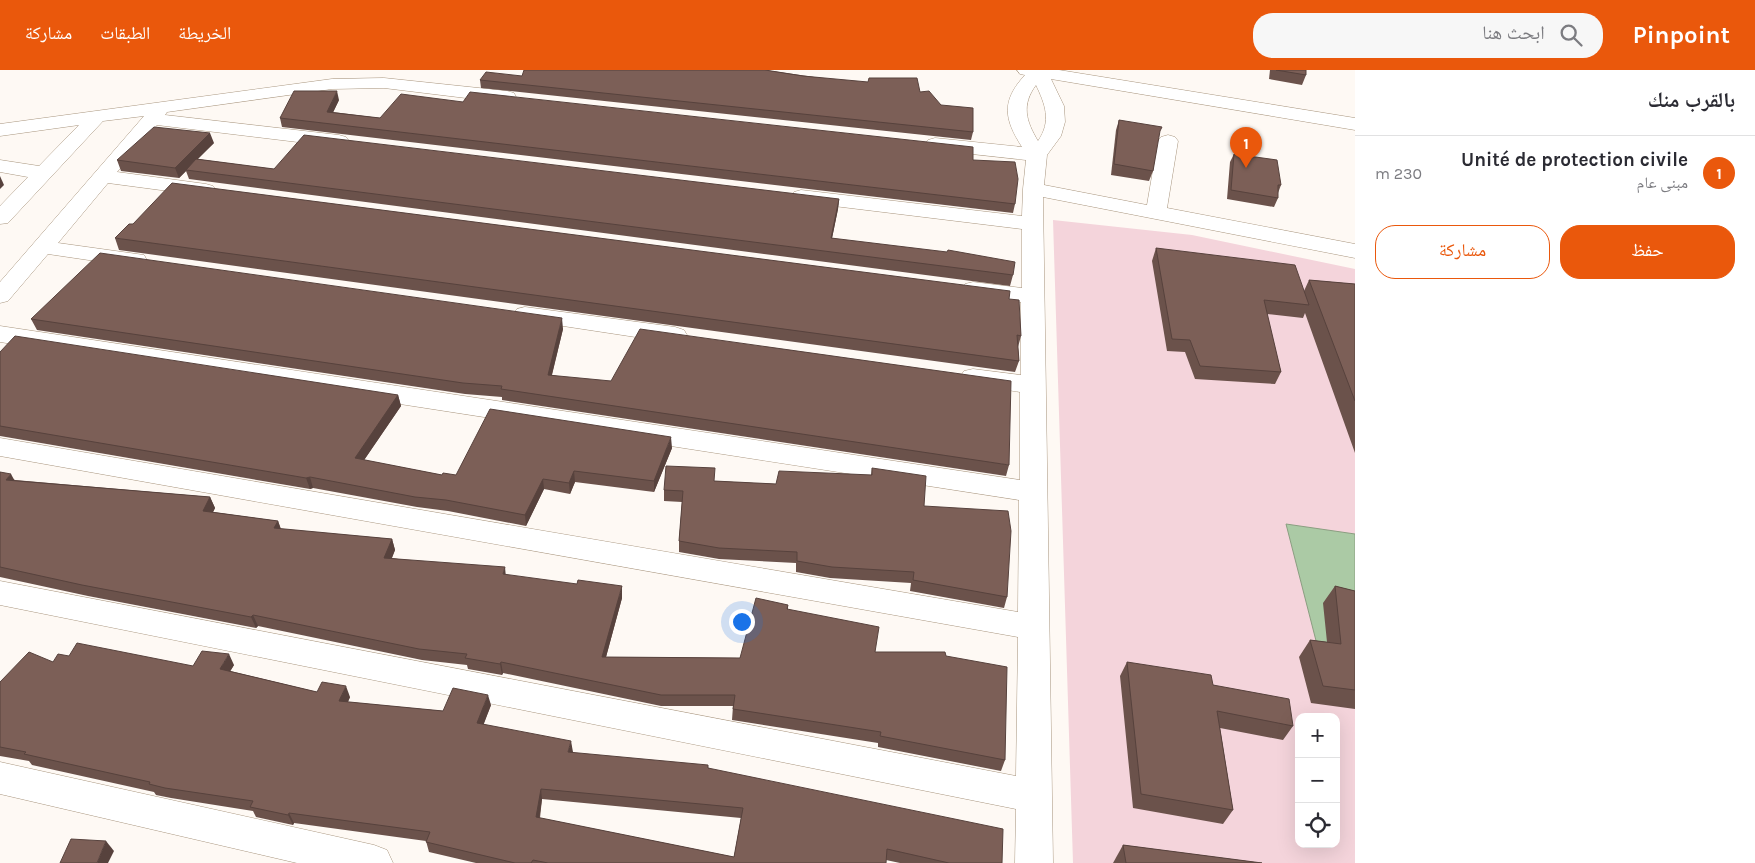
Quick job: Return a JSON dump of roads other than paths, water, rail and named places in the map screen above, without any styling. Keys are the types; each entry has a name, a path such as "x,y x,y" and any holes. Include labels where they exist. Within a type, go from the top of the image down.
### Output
{"street":[{"path":"1031,71 1355,124"},
{"path":"1031,71 1048,89 1055,106 1055,122 1051,136 1038,155 1033,189 1034,863"},
{"path":"1031,71 1027,83 1017,99 1016,116 1020,128 1038,155"},
{"path":"0,130 98,116 157,113 332,84 360,82 522,98"},
{"path":"157,113 360,144"},
{"path":"0,296 157,113"},
{"path":"0,218 98,116"},
{"path":"1156,212 1168,141"},
{"path":"919,142 1038,155"},
{"path":"0,166 44,173"},
{"path":"102,176 221,192"},
{"path":"1033,189 1355,251"},
{"path":"786,194 1034,224"},
{"path":"42,247 160,263"},
{"path":"954,286 1033,297"},
{"path":"503,311 700,339"},
{"path":"0,334 1034,492"},
{"path":"955,374 1033,385"},
{"path":"0,446 1034,627"},
{"path":"0,593 1034,796"},
{"path":"0,778 374,863"}],"place":[{"name":"Unité de protection civile","path":"1246,168"}]}
